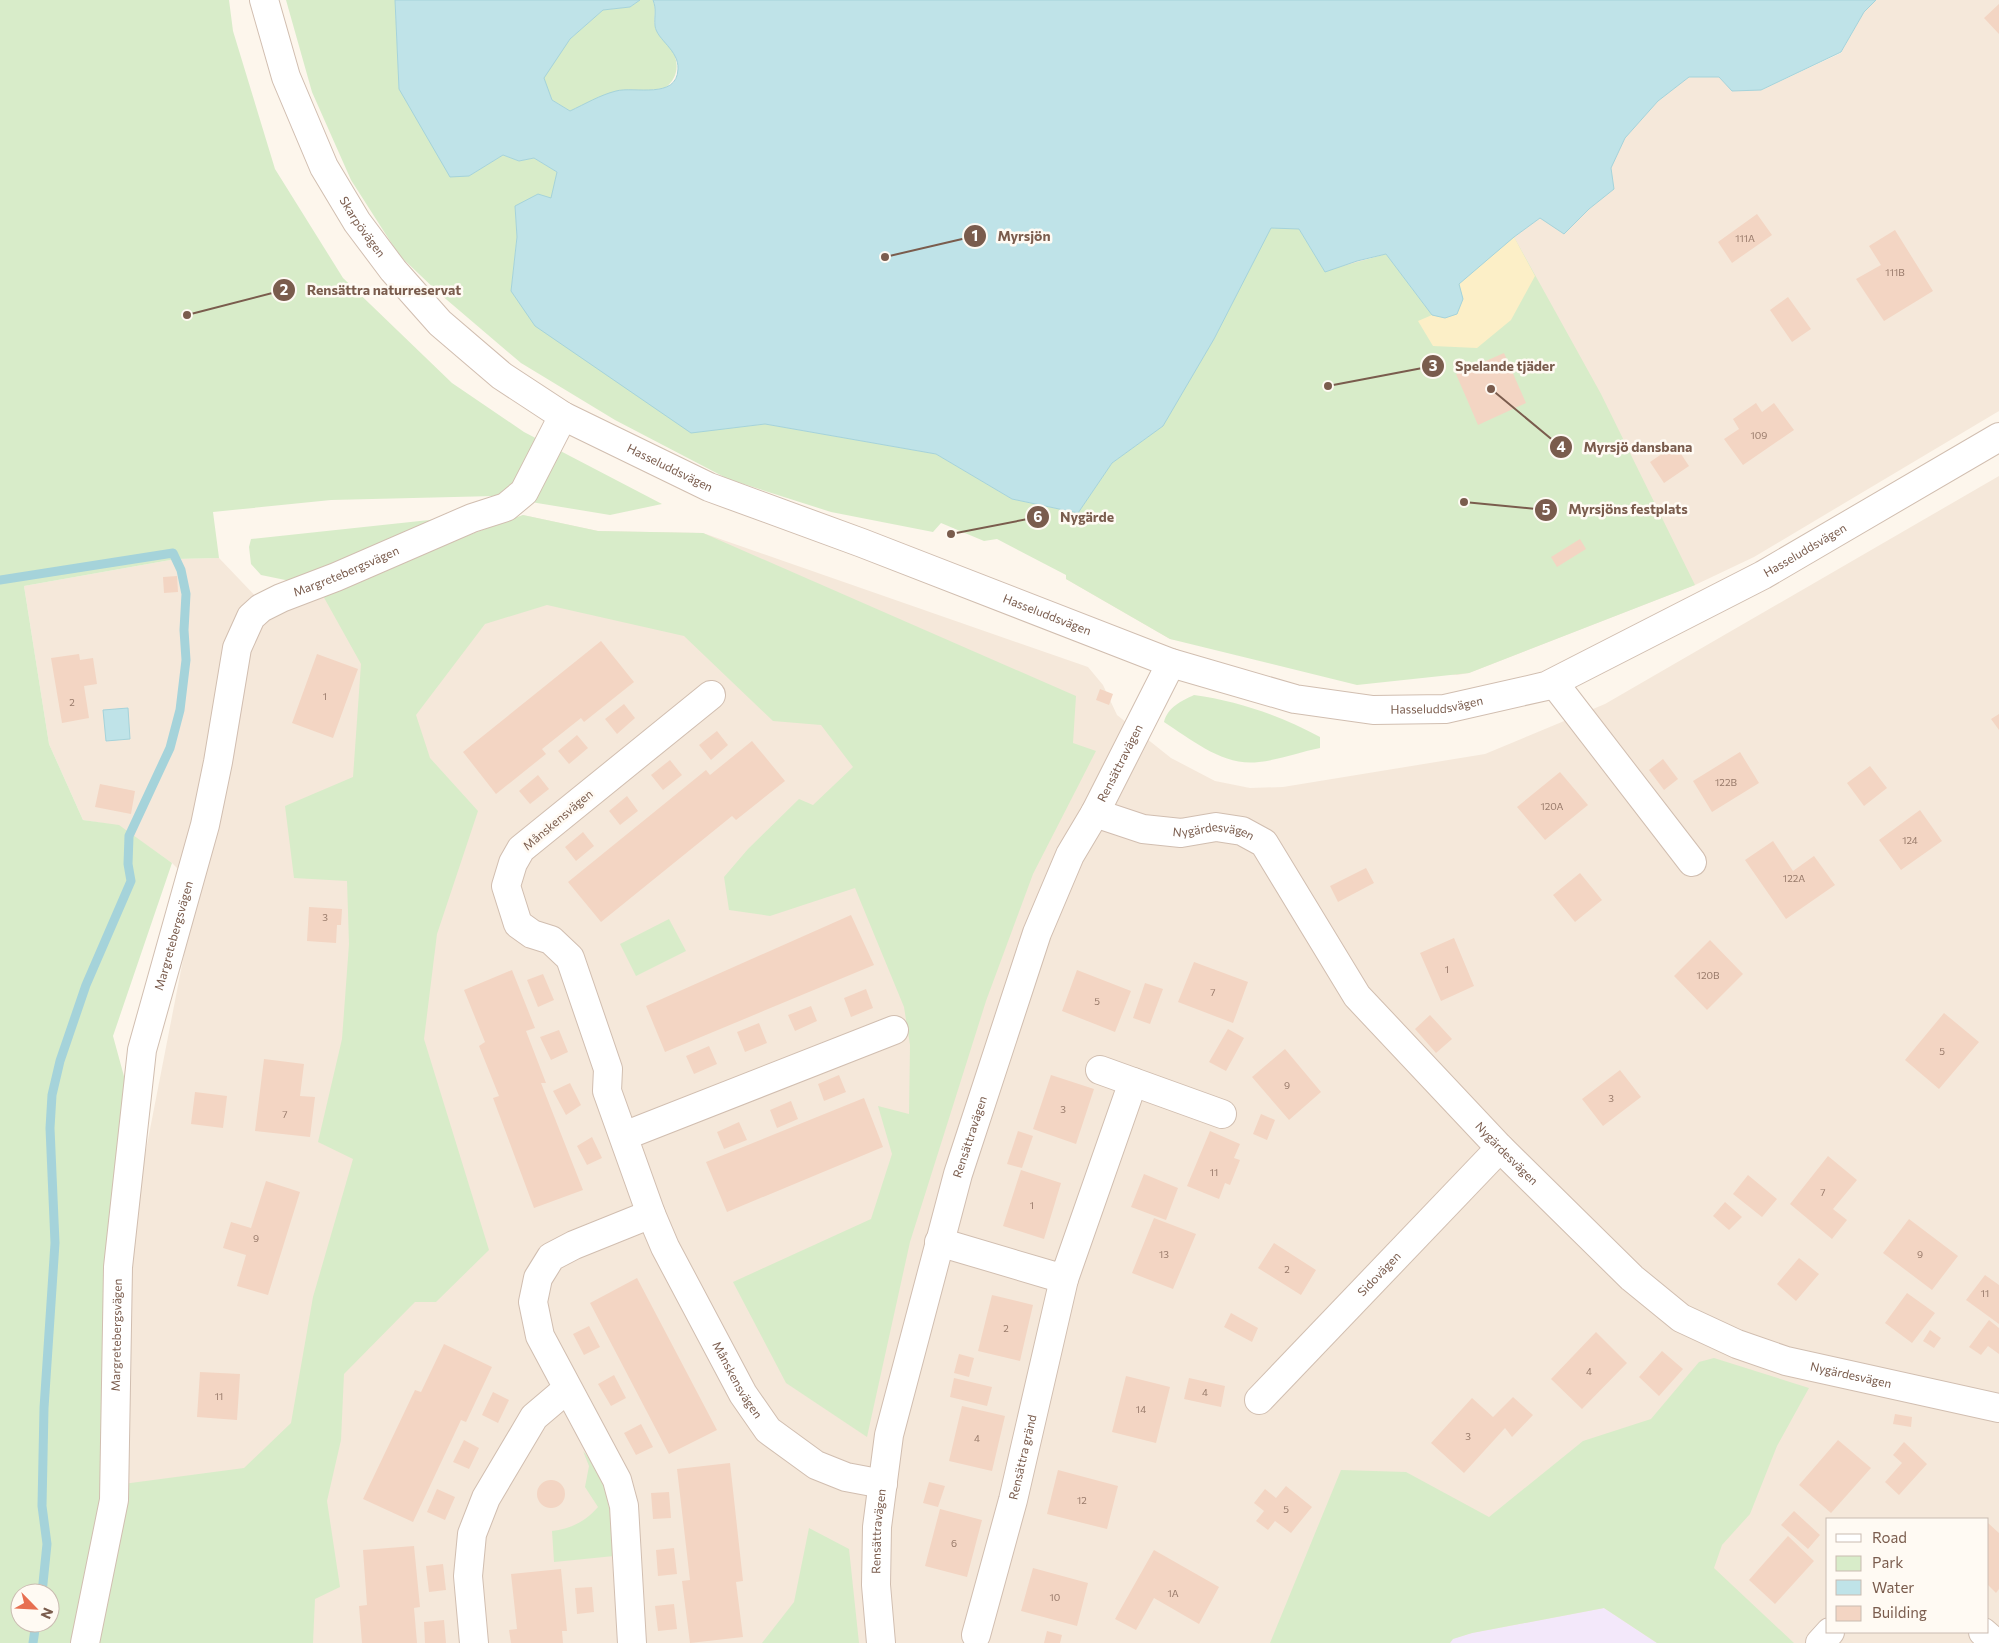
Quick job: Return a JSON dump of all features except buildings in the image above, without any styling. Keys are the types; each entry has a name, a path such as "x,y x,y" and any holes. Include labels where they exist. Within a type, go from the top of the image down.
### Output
{"street":[{"name":"Skarpövägen","path":"264,0 286,77 324,167 357,222 393,270 440,323 502,376 563,416"},
{"name":"Hasseluddsvägen","path":"563,416 709,487 862,543 1172,663 1295,699 1374,710 1445,709 1554,683 1763,575 1999,437"},
{"name":"Margretebergsvägen","path":"85,1643 114,1500 118,1267 142,1050 205,825 218,762 237,648 243,632 256,613 281,598 336,577 472,518 506,507 524,492 563,416"},
{"name":"Rensättravägen","path":"881,1643 877,1527 889,1435 939,1242 978,1107 1037,932 1070,855 1095,813 1172,663"},
{"path":"1554,683 1692,862"},
{"name":"Månskensvägen","path":"710,695 521,849 507,876 508,898 518,924 532,934 551,940 570,958 608,1068 608,1091 651,1214 665,1247 744,1394 768,1430 816,1465 846,1477 883,1484"},
{"name":"Nygärdesvägen","path":"1095,813 1143,829 1181,833 1216,827 1242,832 1264,843 1357,996 1500,1148 1632,1278 1681,1318 1737,1344 1786,1361 1999,1408"},
{"path":"624,1136 894,1030"},
{"path":"1100,1070 1222,1114"},
{"name":"Rensättra gränd","path":"976,1634 1013,1500 1064,1279 1133,1082"},
{"name":"Sidovägen","path":"1259,1400 1500,1148"},
{"path":"632,1643 624,1506 617,1480 540,1336 533,1302 538,1278 551,1258 574,1245 651,1214"},
{"path":"939,1242 1064,1279"},
{"path":"474,1643 468,1576 472,1534 486,1498 534,1417 567,1388"},
{"path":"1820,1643 1829,1633"},
{"path":"1984,1633 1996,1643"}],"shaded area":[{"path":"1876,0 1999,0 1999,411 1754,557 1695,585 1469,673 1457,675 1170,639 1066,579 1271,227 1357,261 1514,237 1540,218 1589,209 1614,189 1611,168 1625,138 1658,101 1689,77 1719,77 1732,91 1761,90 1841,53 1864,12"},
{"path":"1999,476 1999,1643 90,1643 144,1160 197,888 172,863 119,826 83,820 49,744 24,586 176,559 219,558 263,604 322,594 523,515 598,531 703,533 1088,667 1103,685 1117,715 1171,758 1215,781 1250,788 1283,787 1485,754 1605,704"},
{"path":"1604,1608 1657,1643 1450,1643 1452,1639 1472,1633"}],"green space":[{"path":"0,0 229,0 233,31 275,169 343,278 452,383 524,432 662,504 610,515 495,496 331,500 213,512 219,558 176,559 24,586 49,744 83,820 119,825 172,863 113,1036 125,1080 106,1246 103,1504 75,1643 0,1643"},
{"path":"286,0 395,0 399,89 469,176 503,155 519,161 534,158 557,172 552,198 515,206 517,237 511,291 691,432 765,424 936,454 1012,499 1078,513 1112,463 1163,426 1214,339 1271,227 1299,229 1325,271 1386,254 1432,315 1459,284 1514,237 1601,394 1695,585 1469,673 1357,685 1170,639 1066,579 1066,575 997,539 984,541 941,523 933,532 831,512 728,479 615,420 521,363 440,294 399,255 351,180 312,92"},
{"path":"640,0 653,0 656,30 670,46 675,57 676,69 670,84 665,88 601,97 570,111 552,100 543,78 570,39 603,10 630,7"},
{"path":"523,515 598,531 703,533 1076,696 1073,743 1096,751 1033,874 986,1001 910,1242 867,1437 786,1383 733,1282 871,1219 892,1154 878,1106 909,1114 910,1045 904,1007 855,888 770,916 729,910 724,877 748,849 799,799 813,805 853,767 821,725 773,721 684,636 547,605 485,624 416,715 430,758 478,811 437,934 424,1039 489,1250 436,1302 415,1302 344,1374 341,1440 327,1501 340,1587 315,1599 313,1643 90,1643 123,1484 244,1468 291,1423 313,1297 353,1159 318,1142 342,1039 349,944 347,881 294,878 285,806 353,777 361,664 322,594 370,572"},
{"path":"448,518 300,583 261,575 251,564 249,547 251,539"},
{"path":"1194,695 1243,705 1290,722 1320,737 1320,748 1259,762 1233,760 1209,751 1164,722 1172,708"},
{"path":"669,919 686,951 636,976 620,944"},
{"path":"1714,1358 1809,1388 1777,1446 1750,1514 1722,1545 1714,1568 1794,1643 1657,1643 1604,1608 1472,1633 1453,1639 1450,1643 1270,1643 1341,1470 1406,1472 1489,1517 1583,1441 1651,1419 1699,1362"},
{"path":"583,1451 599,1475 608,1500 614,1556 554,1562 552,1531 578,1524 598,1507 585,1487 589,1466"},
{"path":"809,1528 849,1549 859,1643 762,1643 794,1602"}],"sand":[{"path":"1514,237 1535,276 1511,320 1477,348 1433,346 1418,321 1432,315 1445,318 1463,299 1459,284"}],"water":[{"path":"395,0 640,0 630,7 603,10 570,39 544,78 552,100 570,111 598,97 616,91 663,88 670,85 676,79 677,62 655,26 653,0 1876,0 1864,12 1841,52 1761,90 1732,91 1719,77 1689,77 1658,101 1625,138 1611,168 1614,189 1589,209 1564,234 1540,218 1514,237 1459,284 1463,299 1457,314 1445,318 1432,315 1386,254 1325,272 1299,229 1271,228 1214,339 1163,426 1112,463 1078,513 1012,499 936,454 765,424 691,433 535,326 511,291 517,237 515,206 538,194 551,198 557,172 534,158 519,161 503,155 469,176 450,177 399,89"},
{"path":"128,708 130,739 106,741 103,710"}],"waterway":[{"path":"0,580 173,553 181,570 186,594 184,630 186,660 180,710 170,748 129,836 128,864 131,881 86,985 60,1061 52,1095 50,1128 55,1243 44,1408 42,1506 47,1544 43,1583"},
{"path":"33,1643 34,1633"}],"place":[{"name":"Myrsjön","path":"885,257"},
{"name":"Rensättra naturreservat","path":"187,315"},
{"name":"Spelande tjäder","path":"1328,386"},
{"name":"Myrsjö dansbana","path":"1491,389"},
{"name":"Myrsjöns festplats","path":"1464,502"},
{"name":"Nygärde","path":"951,534"}]}
